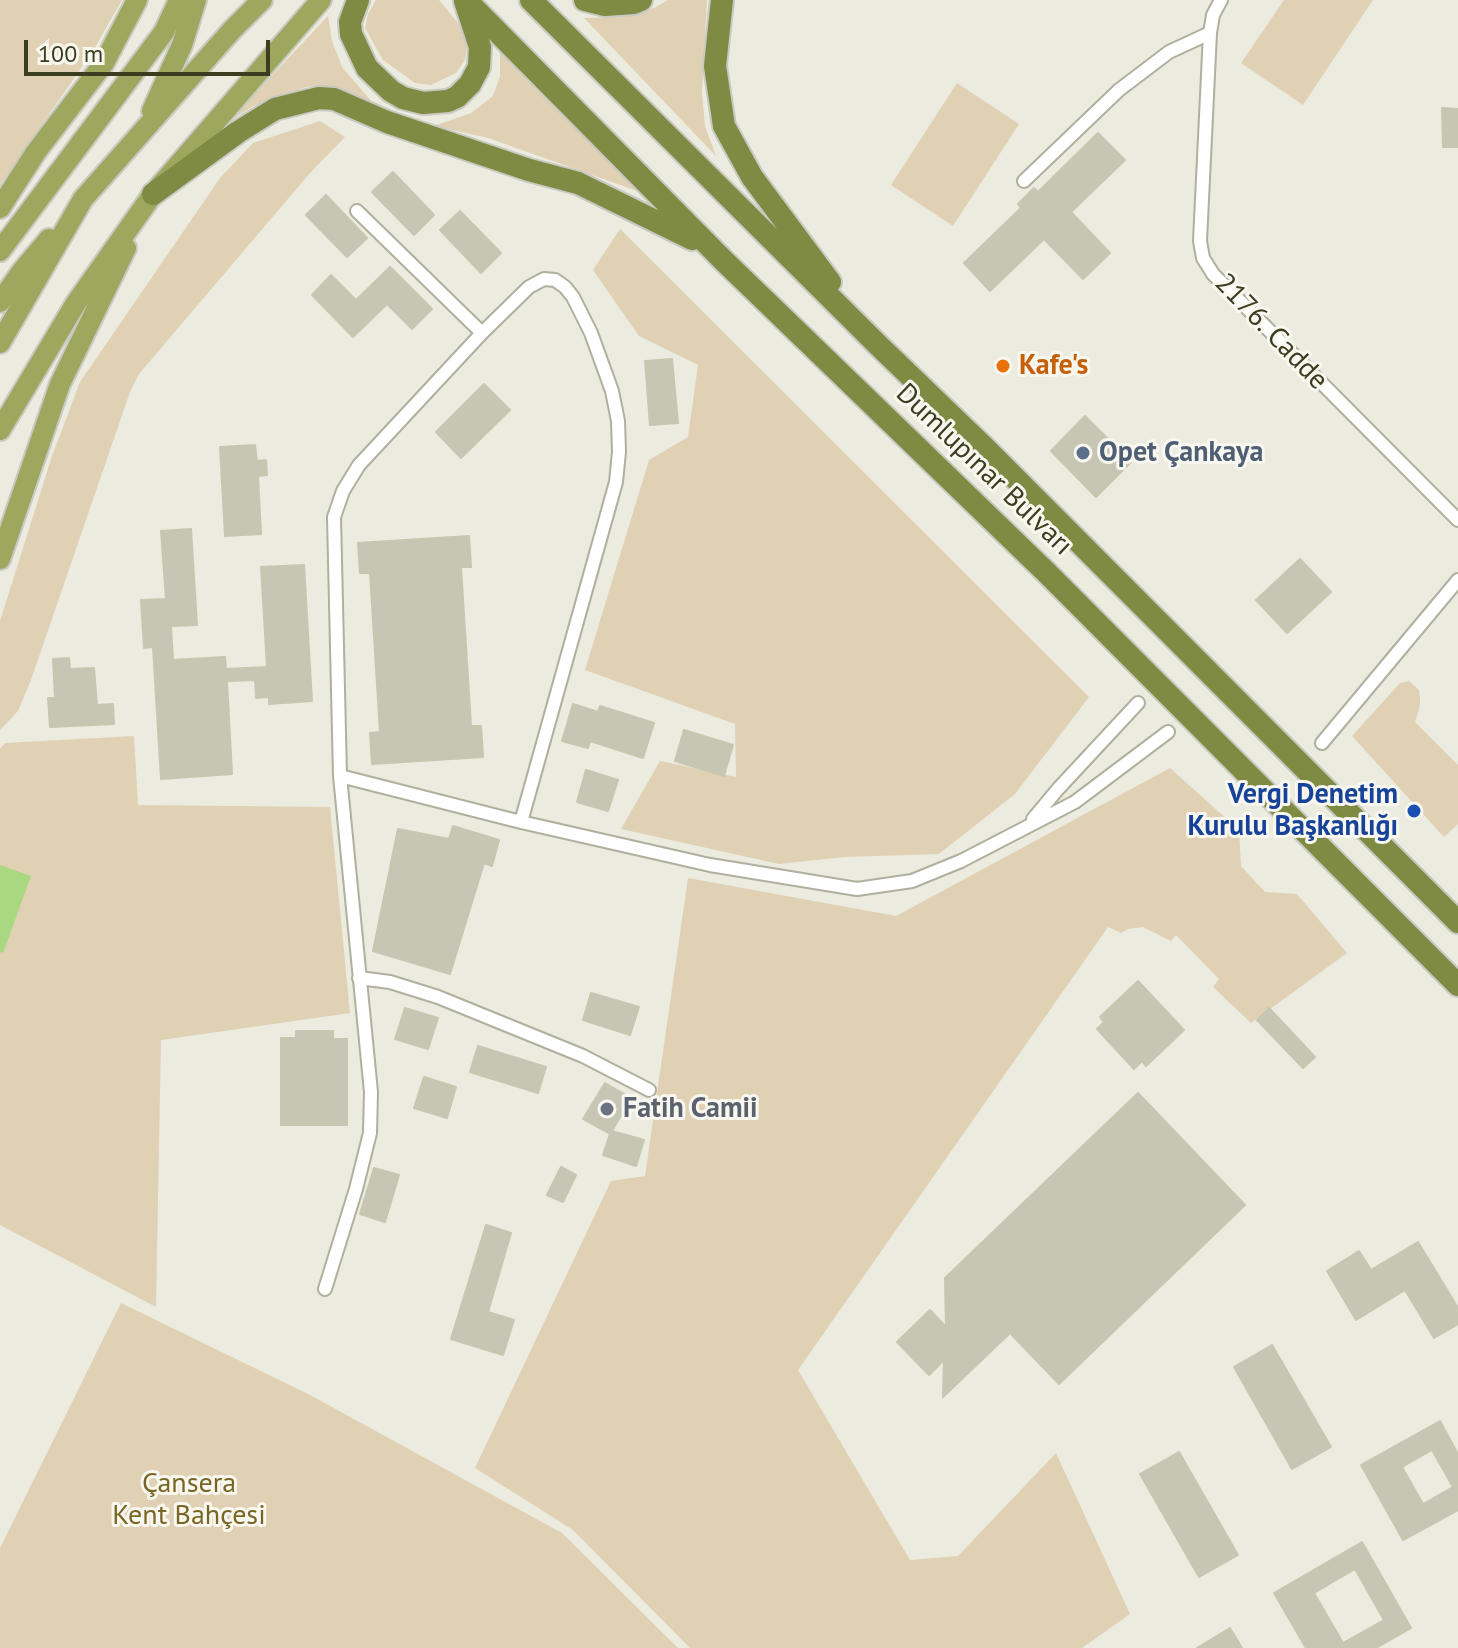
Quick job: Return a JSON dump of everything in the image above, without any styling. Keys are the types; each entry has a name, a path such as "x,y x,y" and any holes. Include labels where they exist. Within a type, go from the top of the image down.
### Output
{"highway":[{"path":"358,0 350,22 351,34 367,68 391,91 423,103 457,97 470,84 479,67 480,47 465,0"},
{"name":"Dumlupınar Bulvarı","path":"465,0 712,249 1046,572 1458,985"},
{"name":"Dumlupınar Bulvarı","path":"531,0 876,343 978,440 1458,922"},
{"path":"585,0 605,5 641,0"},
{"path":"722,0 715,66 724,126 752,177 876,343"},
{"path":"153,194 275,109 319,98 334,99 439,140 578,183 712,249"}],"main road":[{"path":"0,208 36,152 104,63 137,0"},
{"path":"0,251 164,32 179,0"},
{"path":"143,131 182,45 196,0"},
{"path":"0,302 83,199 262,0"},
{"path":"0,430 76,303 153,194 321,0"},
{"path":"0,559 60,384 153,194"},
{"path":"0,343 83,199"}],"street":[{"name":"2176. Cadde","path":"1221,0 1213,15 1210,33 1200,241 1203,258 1213,274 1458,520"},
{"path":"1024,181 1119,90 1169,52 1210,33"},
{"path":"357,211 482,333"},
{"path":"325,1289 370,1133 371,1092 340,776 334,517 343,491 359,465 482,333 529,287 544,279 555,280 573,297 591,333 612,391 618,421 619,452 616,482 521,822"},
{"path":"1322,743 1458,580"},
{"path":"1029,824 1138,703"},
{"path":"340,776 710,865 857,889 912,881 961,861 1075,802 1168,732"},
{"path":"359,978 390,982 438,997 583,1056 649,1090"}],"green space":[{"path":"0,0 122,0 93,51 0,185"},
{"path":"376,0 439,0 459,24 467,45 465,60 456,73 431,85 415,83 383,60 365,28"},
{"path":"668,0 707,0 702,93 705,126 716,156 584,18 637,13"},
{"path":"1284,0 1373,0 1303,105 1241,63"},
{"path":"328,16 332,41 342,67 372,102 346,90 325,86 306,87 252,107 228,122"},
{"path":"500,45 640,192 488,138 434,126 471,113 493,96 500,76"},
{"path":"957,83 1019,124 953,226 891,185"},
{"path":"320,121 345,137 310,173 139,374 130,392 31,680 18,711 0,730 0,621 52,456 80,382 220,178 253,143"},
{"path":"620,229 1089,697 1015,794 939,854 844,857 779,864 621,829 660,761 736,777 735,724 585,670 649,460 688,437 698,365 639,336 593,270"},
{"path":"1409,681 1419,690 1420,706 1415,722 1458,765 1458,824 1444,837 1352,736 1400,683"},
{"path":"134,736 138,805 330,807 350,1013 161,1040 156,1307 0,1225 0,749 5,743"},
{"path":"1170,768 1239,830 1241,866 1265,892 1297,894 1347,953 1251,1023 1213,987 1219,979 1176,935 1171,941 1143,927 1121,933 1108,927 798,1370 910,1560 958,1556 1056,1453 1130,1614 1082,1648 690,1648 573,1530 475,1468 611,1181 645,1176 688,878 896,916"},
{"name":"Çansera Kent Bahçesi","path":"121,1303 310,1395 562,1533 678,1648 0,1648 0,1548"}],"shaded area":[{"path":"0,865 31,876 3,953 0,952"}],"building":[{"path":"1442,108 1458,109 1458,147 1443,147"},
{"path":"1098,133 1125,160 1071,212 1110,253 1083,279 1044,239 990,291 964,263 1021,208 1018,204 1034,188 1038,192"},
{"path":"393,172 434,215 414,235 372,192"},
{"path":"326,195 367,238 347,257 306,215"},
{"path":"460,211 501,253 481,273 440,230"},
{"path":"390,267 432,309 412,329 387,304 353,337 312,295 331,275 356,300"},
{"path":"672,359 678,423 650,425 645,361"},
{"path":"484,384 510,410 461,458 436,432"},
{"path":"1085,416 1131,462 1096,497 1051,451"},
{"path":"255,445 257,461 266,460 267,475 258,476 261,534 225,536 220,447"},
{"path":"191,529 197,625 171,626 173,660 225,657 226,669 267,667 261,567 304,565 312,701 269,704 269,697 256,698 255,680 227,681 232,774 161,779 153,647 144,648 141,600 166,599 161,531"},
{"path":"469,536 471,567 461,567 471,726 481,726 483,757 372,764 370,733 380,732 370,573 360,573 358,543"},
{"path":"1300,559 1331,592 1287,633 1256,600"},
{"path":"69,658 70,669 94,668 97,705 113,704 114,724 50,727 48,698 55,698 53,659"},
{"path":"573,704 598,712 600,706 654,723 643,758 590,741 588,748 562,741"},
{"path":"684,730 733,745 724,776 675,761"},
{"path":"586,770 618,780 608,811 577,802"},
{"path":"453,826 499,840 492,866 484,863 450,974 373,951 398,829 449,839"},
{"path":"1138,981 1184,1030 1146,1066 1142,1061 1134,1069 1097,1029 1104,1022 1100,1017"},
{"path":"591,993 639,1007 630,1035 583,1020"},
{"path":"405,1008 438,1018 428,1049 395,1039"},
{"path":"1269,1008 1315,1057 1303,1068 1257,1020"},
{"path":"296,1031 333,1031 333,1039 347,1039 347,1125 281,1125 281,1038 296,1038"},
{"path":"478,1046 546,1067 538,1093 470,1072"},
{"path":"424,1077 456,1087 447,1118 414,1108"},
{"path":"605,1083 631,1098 612,1131 644,1140 636,1166 603,1155 610,1134 583,1119"},
{"path":"1138,1093 1245,1205 1059,1384 1010,1333 943,1397 944,1360 929,1375 897,1342 930,1310 946,1327 945,1278"},
{"path":"561,1167 576,1175 563,1202 547,1195"},
{"path":"374,1168 399,1175 385,1222 360,1214"},
{"path":"486,1225 511,1233 488,1312 514,1320 503,1355 451,1339"},
{"path":"1418,1242 1458,1308 1458,1324 1434,1338 1405,1290 1356,1320 1327,1271 1359,1251 1371,1270"},
{"path":"1272,1345 1331,1447 1292,1469 1234,1367"},
{"path":"1440,1421 1458,1454 1458,1510 1403,1540 1361,1465","holes":["1432,1450 1453,1487 1423,1504 1402,1467"]},
{"path":"1179,1452 1238,1555 1199,1577 1140,1474"},
{"path":"1362,1542 1411,1628 1376,1648 1306,1648 1274,1593","holes":["1355,1569 1384,1620 1343,1643 1314,1593"]},
{"path":"1230,1628 1242,1648 1197,1648"}],"place":[{"name":"Kafe's","path":"1003,366"},
{"name":"Opet Çankaya","path":"1083,453"},
{"name":"Vergi Denetim Kurulu Başkanlığı","path":"1414,811"},
{"name":"Fatih Camii","path":"607,1109"}]}
